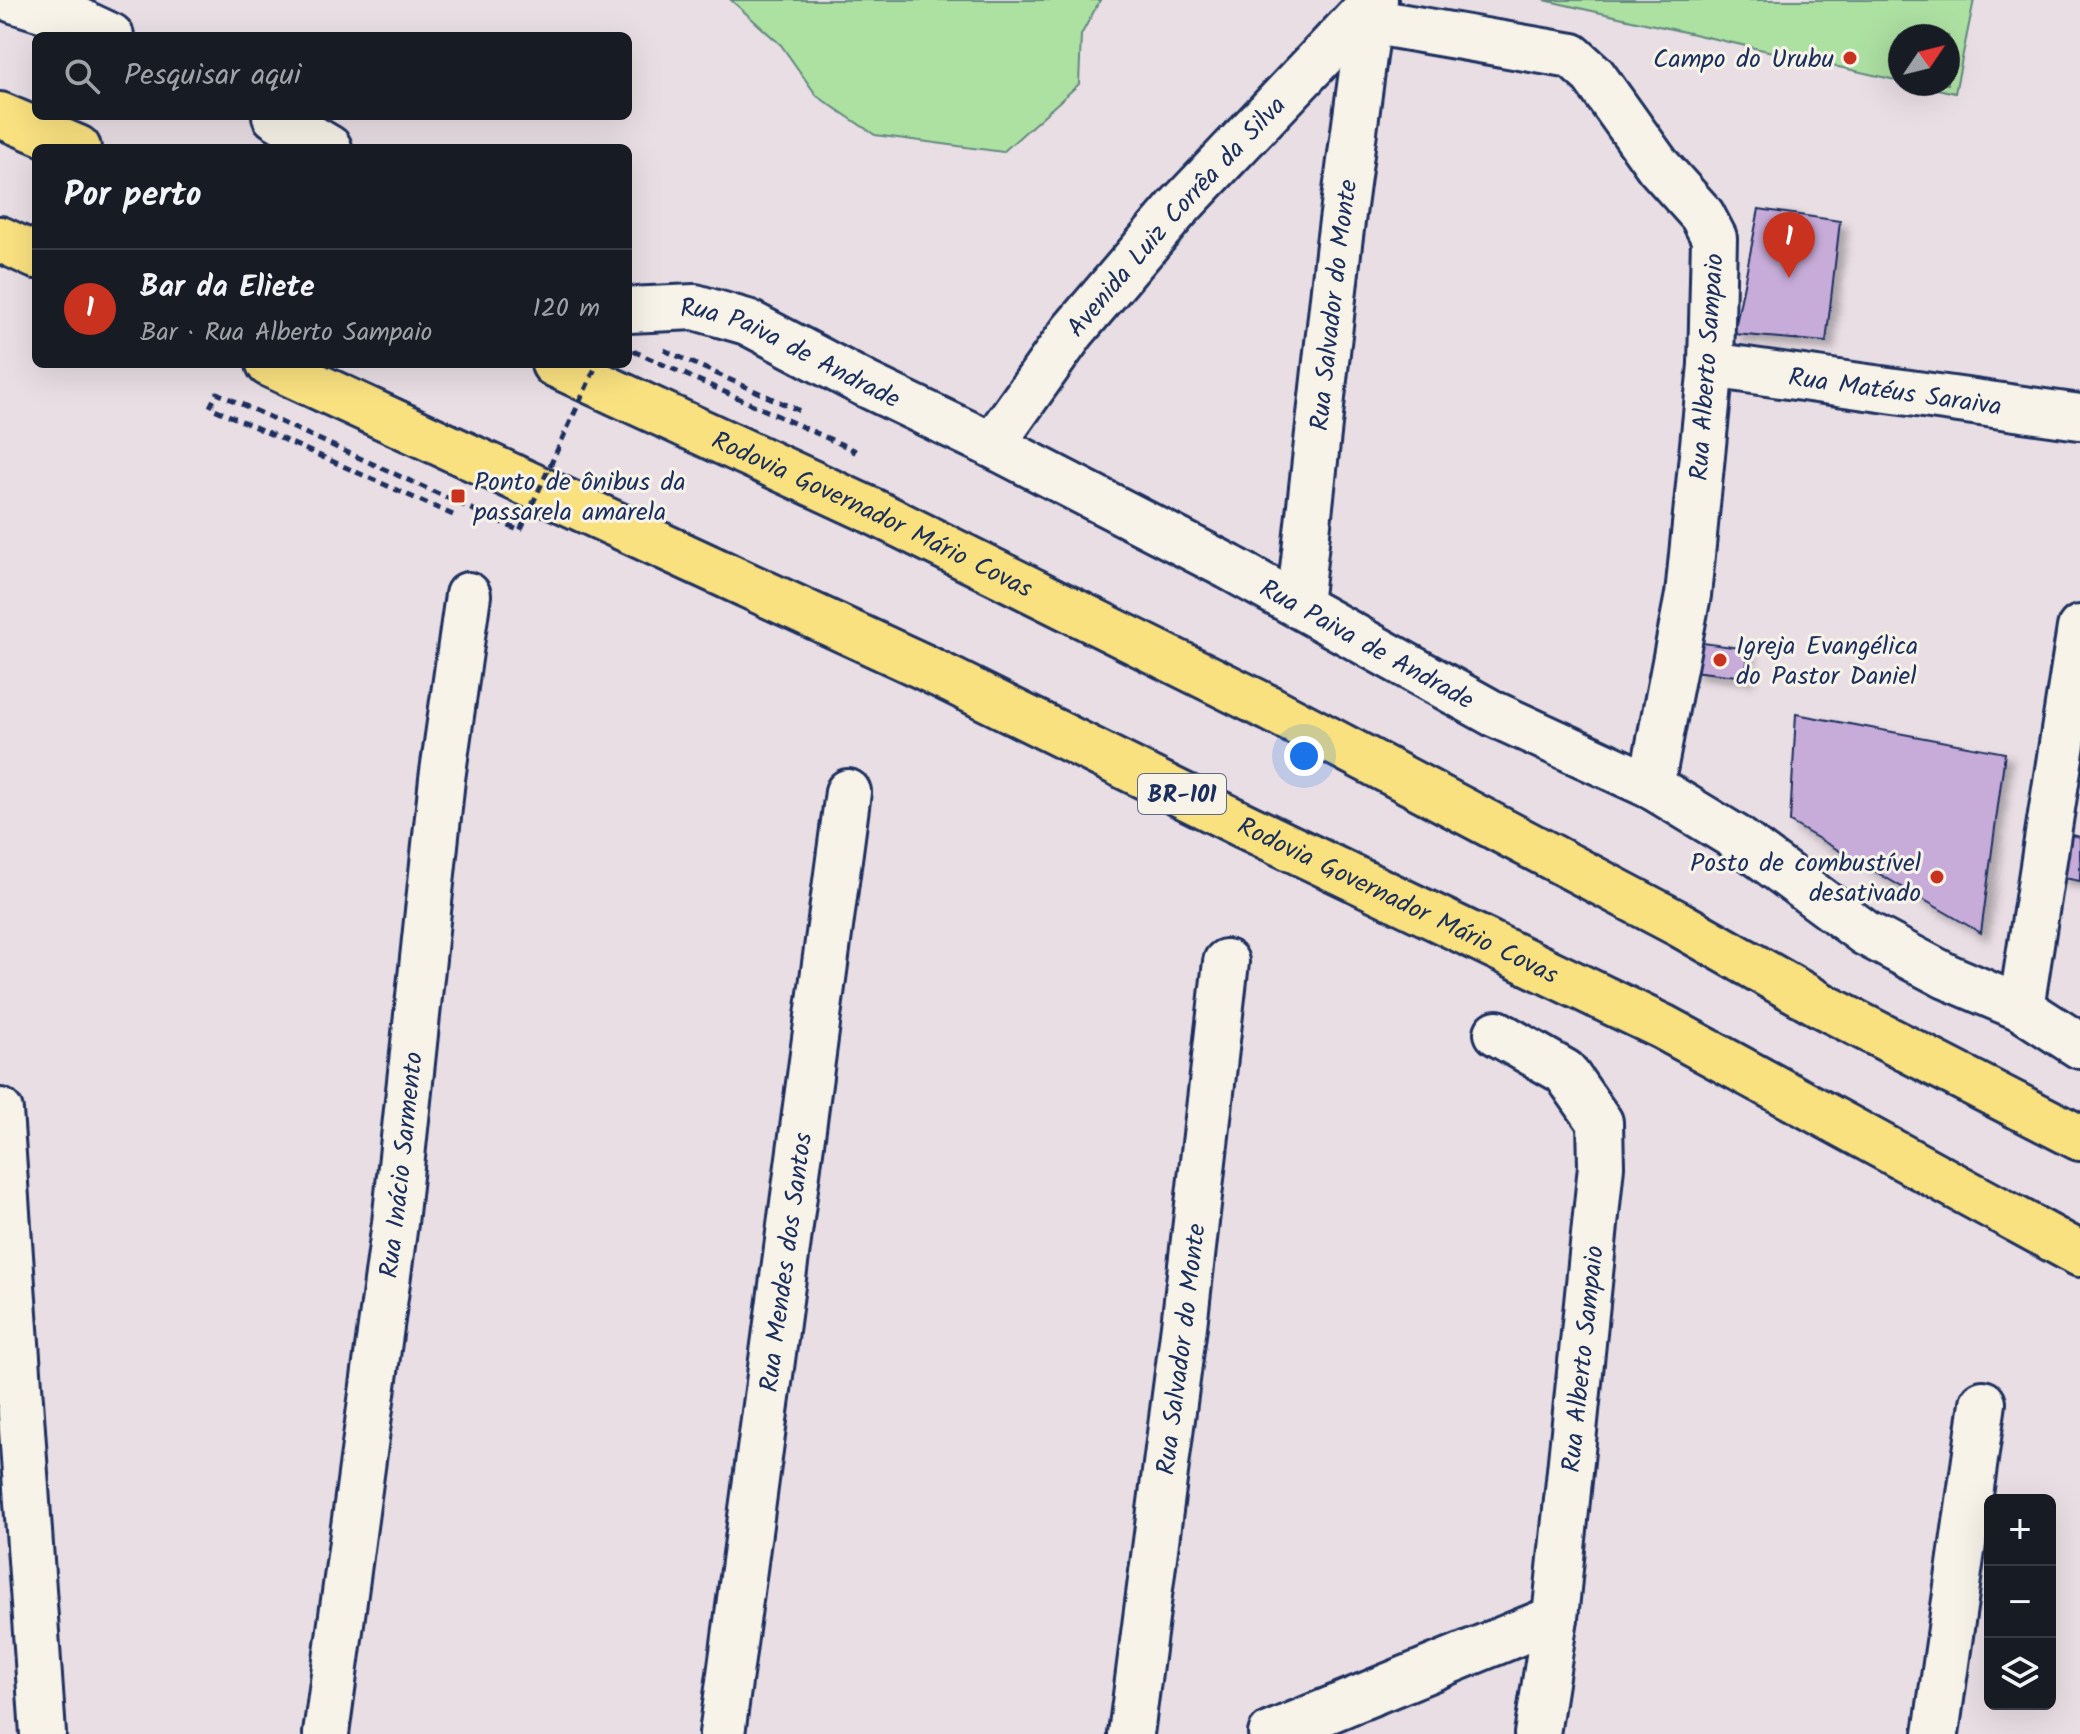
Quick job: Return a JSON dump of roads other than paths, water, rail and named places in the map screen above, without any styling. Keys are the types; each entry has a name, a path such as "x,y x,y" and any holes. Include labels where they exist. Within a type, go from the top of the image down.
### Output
{"highway":[{"path":"0,115 59,140"},
{"path":"0,239 32,254"},
{"name":"Rodovia Governador Mário Covas","path":"278,368 922,666 1663,1027 2080,1254"},
{"name":"Rodovia Governador Mário Covas","path":"563,368 870,510 1271,709 1679,924 1823,1006 2080,1138"}],"street":[{"path":"13,0 77,20 102,32"},
{"name":"Rua Alberto Sampaio","path":"1372,9 1572,56 1593,75 1658,166 1702,215 1714,238 1711,365 1688,595 1651,786"},
{"name":"Avenida Luiz Corrêa da Silva","path":"992,445 1073,331 1177,209 1372,9"},
{"name":"Rua Salvador do Monte","path":"1299,605 1339,244 1372,9"},
{"path":"282,120 322,144"},
{"name":"Rua Paiva de Andrade","path":"632,310 695,307 747,322 865,384 992,445 1229,567 1494,714 1651,786 1735,837 1865,933 1946,976 2021,1008 2080,1046"},
{"name":"Rua Matéus Saraiva","path":"1711,365 2080,417"},
{"name":"Rua Inácio Sarmento","path":"326,1734 395,1223 442,779 468,595"},
{"path":"2021,1008 2080,628"},
{"name":"Rua Mendes dos Santos","path":"722,1734 848,792"},
{"name":"Rua Salvador do Monte","path":"1131,1734 1184,1326 1226,962"},
{"name":"Rua Alberto Sampaio","path":"1497,1033 1565,1072 1600,1122 1601,1166 1555,1618 1537,1734"},
{"path":"0,1111 43,1734"},
{"path":"1936,1734 1983,1403"},
{"path":"1271,1734 1555,1618"}],"place":[{"name":"Campo do Urubu","path":"1850,58"},
{"name":"Bar da Eliete","path":"1789,278"},
{"name":"Ponto de ônibus da passarela amarela","path":"458,496"},
{"name":"Igreja Evangélica do Pastor Daniel","path":"1720,660"},
{"name":"Posto de combustível desativado","path":"1937,877"}]}
